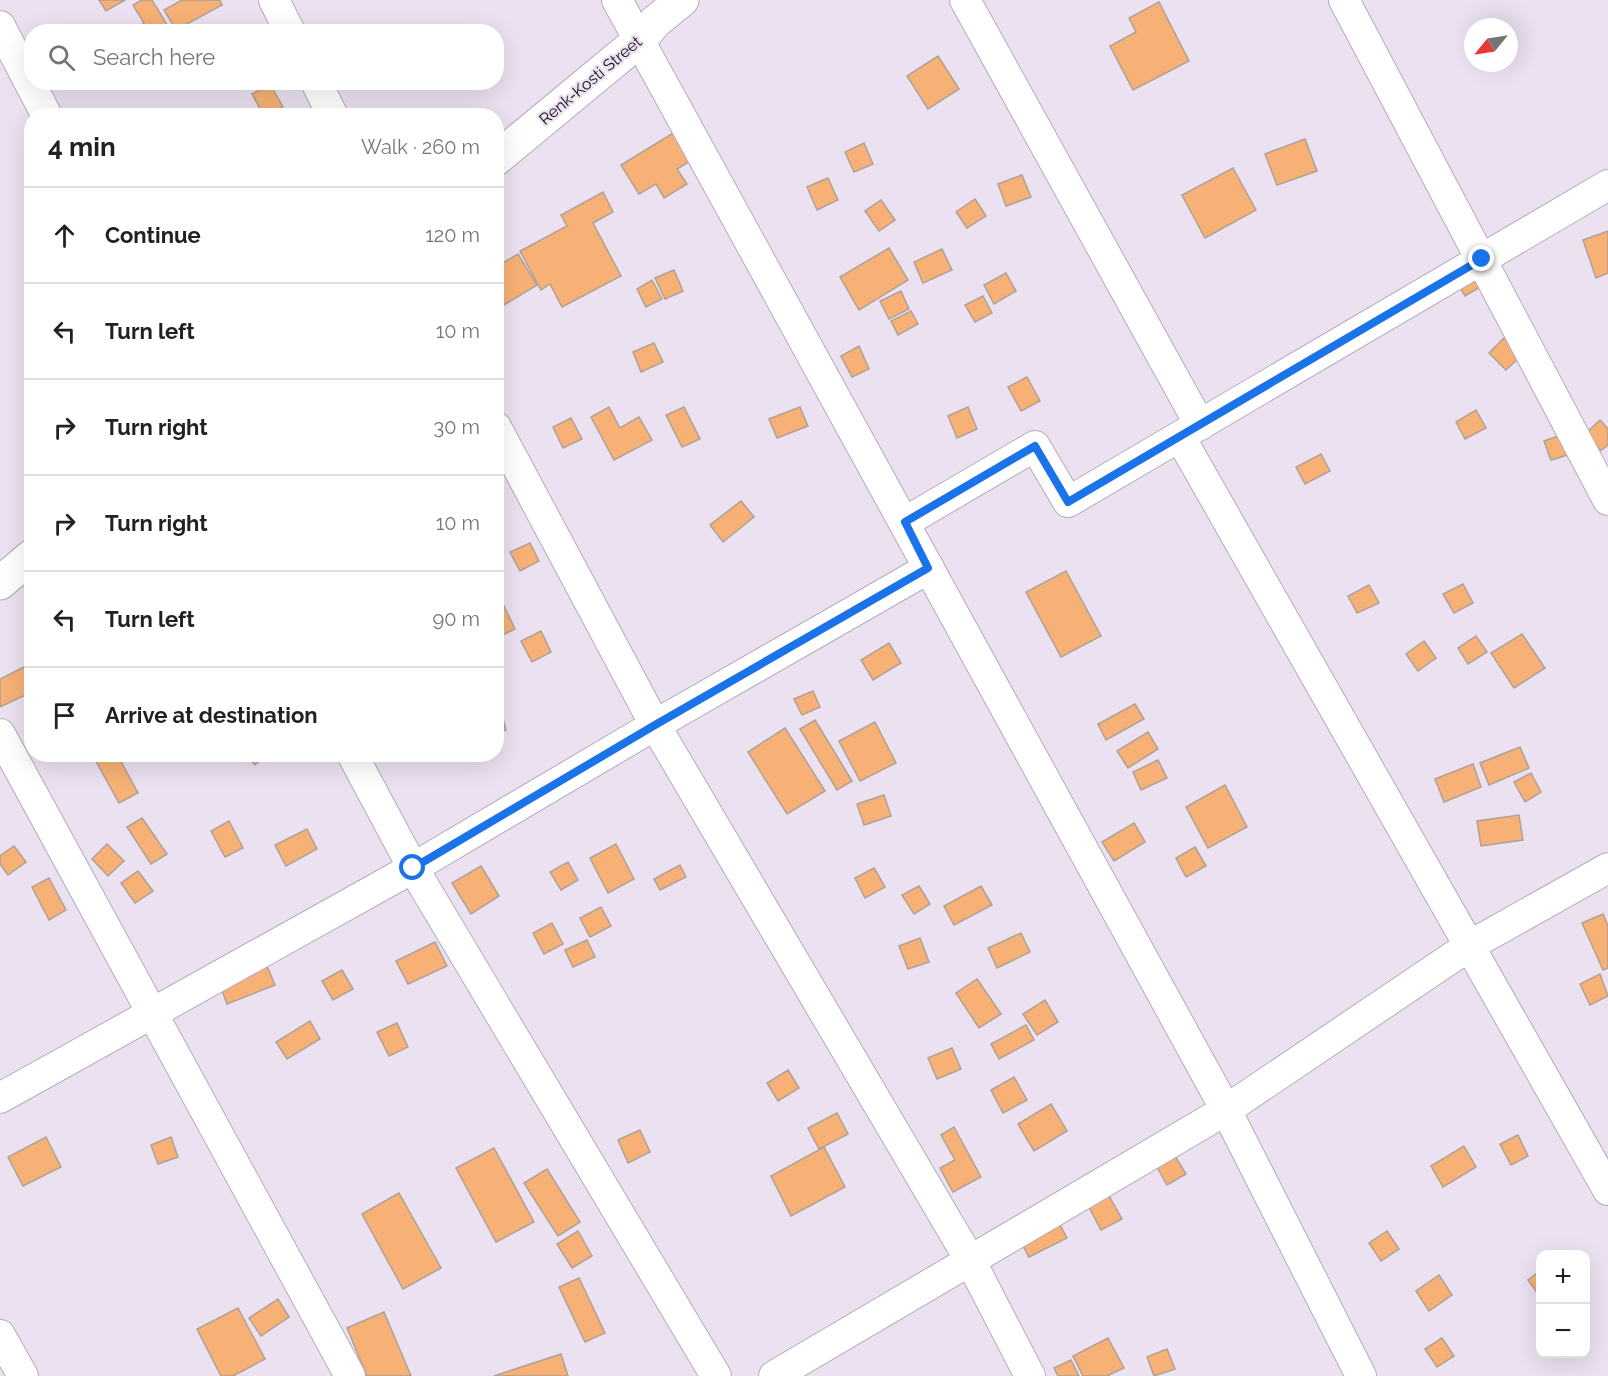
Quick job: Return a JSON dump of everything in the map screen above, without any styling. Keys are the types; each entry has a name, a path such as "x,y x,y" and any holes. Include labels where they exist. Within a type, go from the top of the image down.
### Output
{"main road":[{"name":"Renk-Kosti Street","path":"504,152 641,39 655,22 682,0"},
{"path":"0,583 24,563"}],"street":[{"path":"274,0 286,24"},
{"path":"617,0 641,39 1226,1110 1361,1376"},
{"path":"965,0 1190,431 1469,946 1608,1190"},
{"path":"1344,0 1608,500"},
{"path":"0,26 24,72"},
{"path":"33,90 43,108"},
{"path":"320,90 329,108"},
{"path":"905,522 1035,446 1068,502 1608,185"},
{"path":"504,442 655,725 970,1260 1030,1376"},
{"path":"0,1098 413,868 928,568"},
{"path":"0,734 350,1376"},
{"path":"356,762 413,868 716,1376"},
{"path":"774,1376 1226,1110 1469,946 1608,868"},
{"path":"0,1335 23,1376"}],"building":[{"path":"99,0 125,0 106,11"},
{"path":"142,0 152,0 167,24 143,24 133,5"},
{"path":"182,0 220,0 222,5 187,24 172,24 164,10"},
{"path":"1159,2 1189,61 1133,90 1110,46 1136,32 1129,18"},
{"path":"938,56 959,89 928,109 907,76"},
{"path":"259,90 273,90 283,107 260,108 252,94"},
{"path":"678,130 695,158 677,169 687,184 664,198 656,184 639,194 621,165"},
{"path":"1305,139 1317,171 1277,185 1265,154"},
{"path":"864,143 873,164 854,172 845,152"},
{"path":"1233,168 1256,210 1205,238 1182,195"},
{"path":"1022,175 1031,197 1006,206 998,184"},
{"path":"828,178 838,200 817,210 807,187"},
{"path":"603,192 613,212 593,223 621,276 562,307 550,284 541,290 520,251 567,226 561,215"},
{"path":"975,199 986,216 967,228 956,212"},
{"path":"881,200 895,220 879,231 865,211"},
{"path":"1608,231 1608,273 1596,278 1583,240"},
{"path":"889,248 908,280 859,310 840,277"},
{"path":"942,249 952,270 923,283 914,262"},
{"path":"518,254 537,285 504,305 504,262"},
{"path":"1472,269 1482,286 1465,296 1455,279"},
{"path":"674,270 683,291 665,299 655,278"},
{"path":"1006,273 1016,291 994,304 984,285"},
{"path":"652,280 662,299 646,307 637,289"},
{"path":"901,291 909,309 889,319 880,301"},
{"path":"983,296 992,313 975,322 965,305"},
{"path":"911,311 918,324 898,335 891,321"},
{"path":"1508,334 1525,352 1506,370 1489,353"},
{"path":"654,343 663,362 641,372 633,352"},
{"path":"859,346 869,369 852,377 841,356"},
{"path":"1027,377 1040,401 1021,411 1008,387"},
{"path":"609,407 620,428 639,417 652,440 614,460 591,417"},
{"path":"684,407 700,439 682,447 666,415"},
{"path":"800,407 808,426 777,438 769,419"},
{"path":"968,407 977,429 957,438 948,416"},
{"path":"1476,410 1486,428 1465,439 1456,422"},
{"path":"571,418 582,439 563,448 553,427"},
{"path":"1600,420 1608,429 1608,445 1600,451 1585,434"},
{"path":"1567,433 1574,453 1551,460 1544,441"},
{"path":"1321,454 1330,471 1305,484 1296,467"},
{"path":"741,501 754,517 723,542 710,525"},
{"path":"530,543 539,561 520,571 510,552"},
{"path":"1066,571 1101,636 1061,657 1026,592"},
{"path":"1463,584 1473,603 1454,613 1443,594"},
{"path":"1369,585 1379,603 1357,613 1348,596"},
{"path":"504,606 515,629 504,634"},
{"path":"541,631 551,652 532,662 521,641"},
{"path":"1522,634 1545,668 1514,688 1491,653"},
{"path":"1476,636 1487,652 1468,664 1458,648"},
{"path":"1424,641 1436,658 1418,671 1406,654"},
{"path":"889,643 901,663 873,680 861,660"},
{"path":"24,667 24,696 0,707 0,679"},
{"path":"813,691 820,707 802,715 794,699"},
{"path":"1135,704 1144,719 1106,740 1098,724"},
{"path":"815,720 852,781 837,790 800,729"},
{"path":"875,722 896,763 860,781 839,741"},
{"path":"785,728 825,791 787,814 748,752"},
{"path":"1148,732 1158,749 1128,768 1117,751"},
{"path":"1520,747 1529,768 1489,785 1480,763"},
{"path":"1158,760 1167,778 1141,790 1133,772"},
{"path":"96,762 121,762 138,793 119,803"},
{"path":"1473,764 1481,787 1444,802 1435,779"},
{"path":"1531,773 1541,792 1525,802 1514,782"},
{"path":"1225,785 1247,827 1208,848 1186,807"},
{"path":"884,795 891,816 864,825 857,804"},
{"path":"1519,815 1523,840 1481,846 1477,821"},
{"path":"142,818 167,854 151,864 127,827"},
{"path":"229,821 243,848 225,857 211,831"},
{"path":"1134,823 1145,842 1114,861 1102,842"},
{"path":"307,829 317,849 286,866 275,845"},
{"path":"107,844 124,861 108,876 92,859"},
{"path":"616,844 634,879 608,893 590,858"},
{"path":"14,846 26,862 8,875 0,864 0,856"},
{"path":"1195,847 1206,866 1186,877 1176,858"},
{"path":"568,862 578,880 561,890 550,872"},
{"path":"680,865 686,877 660,890 654,879"},
{"path":"481,866 499,896 471,914 452,883"},
{"path":"874,868 885,887 865,898 855,878"},
{"path":"138,871 153,891 135,903 121,883"},
{"path":"49,878 66,910 49,920 32,887"},
{"path":"919,886 930,904 914,914 902,895"},
{"path":"981,886 992,905 954,925 944,906"},
{"path":"601,907 611,926 590,937 580,918"},
{"path":"1603,914 1608,926 1608,968 1603,970 1582,923"},
{"path":"552,923 563,944 544,954 533,933"},
{"path":"1021,933 1030,952 997,968 988,948"},
{"path":"920,938 929,962 908,969 899,946"},
{"path":"587,940 595,957 573,967 565,950"},
{"path":"435,942 447,966 408,984 396,961"},
{"path":"267,966 275,985 227,1004 220,985"},
{"path":"342,970 353,989 333,1000 322,981"},
{"path":"1600,974 1608,996 1590,1005 1580,984"},
{"path":"977,979 1001,1014 979,1028 956,993"},
{"path":"1045,1000 1058,1022 1037,1035 1023,1014"},
{"path":"310,1021 320,1039 287,1059 276,1042"},
{"path":"397,1023 408,1047 389,1056 377,1032"},
{"path":"1026,1025 1034,1040 999,1059 991,1044"},
{"path":"952,1048 961,1069 937,1079 928,1058"},
{"path":"788,1070 799,1088 778,1101 767,1083"},
{"path":"1014,1077 1027,1100 1003,1113 991,1090"},
{"path":"1051,1104 1067,1131 1034,1151 1018,1124"},
{"path":"837,1113 848,1134 819,1149 808,1128"},
{"path":"954,1127 981,1177 953,1192 940,1168 955,1160 941,1135"},
{"path":"640,1130 650,1152 628,1163 618,1140"},
{"path":"1518,1135 1528,1156 1511,1165 1500,1144"},
{"path":"46,1137 61,1167 23,1186 8,1157"},
{"path":"171,1137 178,1157 158,1164 151,1145"},
{"path":"1464,1146 1476,1167 1443,1187 1431,1166"},
{"path":"824,1147 845,1187 791,1216 771,1176"},
{"path":"494,1148 534,1222 496,1242 456,1168"},
{"path":"1175,1156 1186,1174 1167,1185 1157,1167"},
{"path":"547,1169 580,1222 558,1236 524,1183"},
{"path":"1103,1185 1122,1219 1101,1230 1083,1196"},
{"path":"399,1193 441,1268 403,1289 362,1214"},
{"path":"1057,1219 1067,1238 1029,1257 1019,1238"},
{"path":"578,1231 592,1256 572,1268 557,1244"},
{"path":"1387,1231 1399,1249 1381,1261 1369,1243"},
{"path":"1536,1274 1536,1291 1528,1280"},
{"path":"1439,1275 1452,1295 1429,1311 1416,1291"},
{"path":"579,1278 605,1333 585,1342 559,1287"},
{"path":"278,1299 289,1317 261,1336 249,1318"},
{"path":"238,1308 265,1359 233,1376 221,1376 197,1329"},
{"path":"384,1312 411,1376 367,1376 347,1328"},
{"path":"1108,1338 1124,1368 1107,1376 1083,1376 1073,1356"},
{"path":"1442,1338 1454,1356 1437,1367 1425,1349"},
{"path":"1167,1349 1175,1369 1154,1376 1147,1357"},
{"path":"561,1354 568,1376 494,1376"},
{"path":"1071,1360 1079,1376 1058,1376 1054,1368"}],"route":[{"path":"413,868 928,568 905,522 1035,446 1068,502 1482,259"}]}
